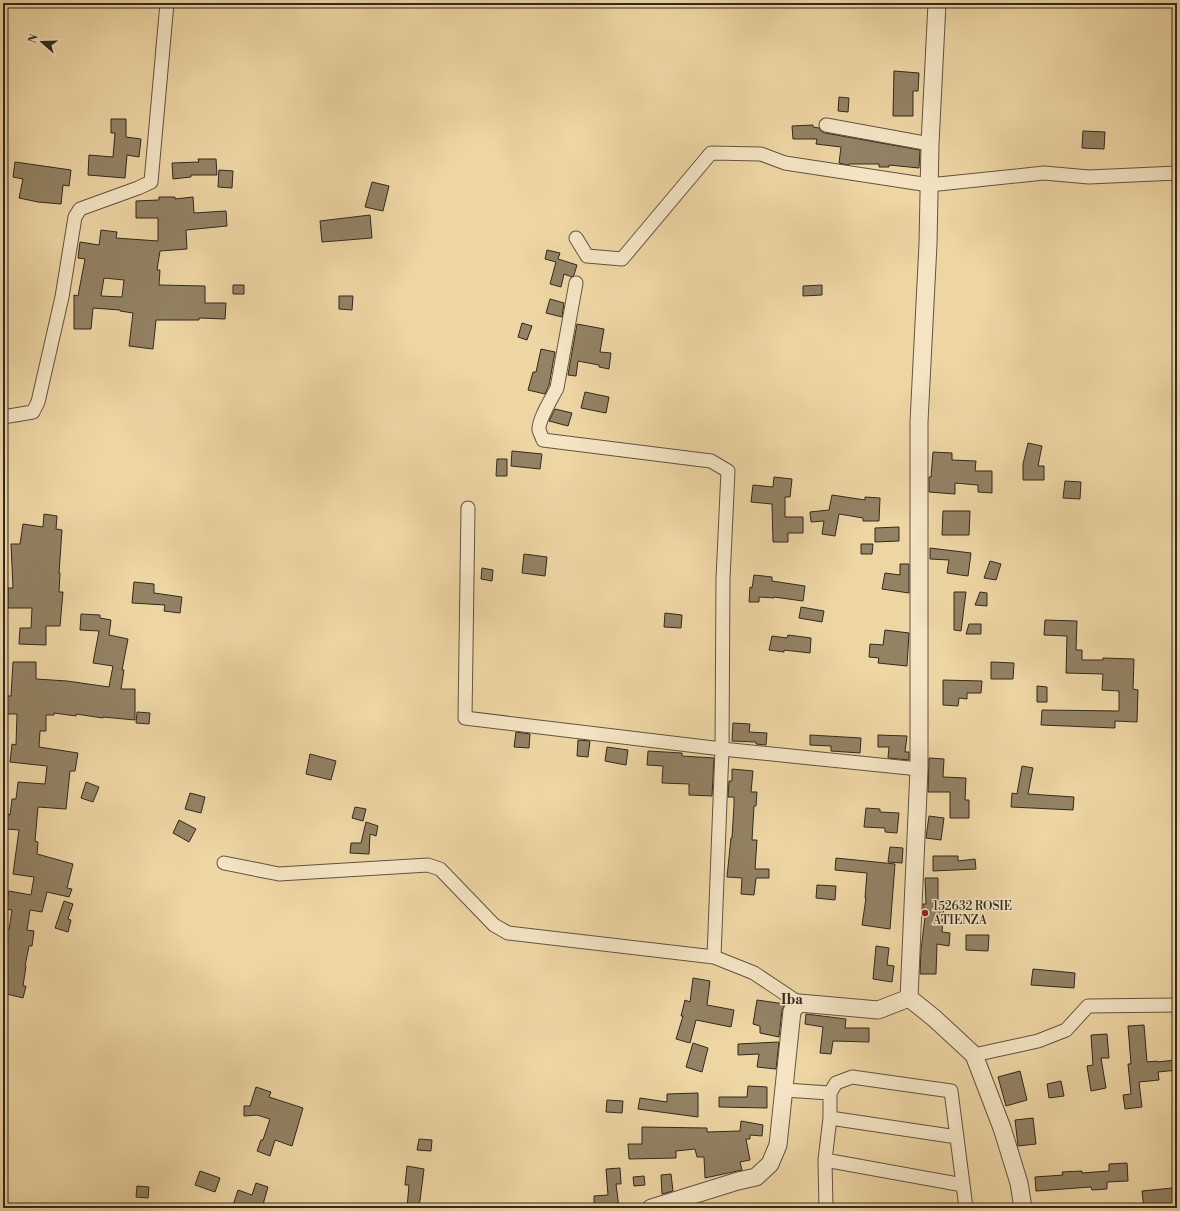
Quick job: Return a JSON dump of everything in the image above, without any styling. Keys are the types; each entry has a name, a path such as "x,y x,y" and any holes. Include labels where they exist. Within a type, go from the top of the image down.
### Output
{"street":[{"path":"3,417 33,412 38,402 61,304 76,216 80,209 151,182 167,3"},
{"path":"908,998 919,769 919,422 928,244 930,144 937,3"},
{"path":"826,125 930,144"},
{"path":"576,238 587,256 622,259 711,153 761,154 785,163 929,185 1044,173 1089,177 1177,173"},
{"path":"576,283 557,388 551,402 542,416 539,430 542,440 711,461 728,471 723,579 722,749 714,957"},
{"path":"468,508 464,718 722,749 919,769"},
{"path":"224,863 279,874 428,865 440,869 494,925 508,933 714,957 754,973 799,1003 878,1010 908,998"},
{"path":"908,998 974,1055 1002,1128 1019,1183 1023,1208"},
{"path":"651,1208 731,1183 756,1177 770,1164 778,1145 792,1011 799,1003"},
{"path":"974,1055 1038,1041 1066,1030 1088,1006 1177,1005"},
{"path":"826,1208 825,1160 830,1118 830,1093 836,1084 852,1077 952,1092 966,1208"},
{"path":"784,1090 830,1093"},
{"path":"830,1118 957,1137"},
{"path":"825,1160 964,1185"}],"building":[{"path":"894,71 919,73 918,91 913,91 913,116 893,116"},
{"path":"839,97 849,98 848,112 838,111"},
{"path":"111,119 126,119 126,137 141,139 139,157 127,155 125,178 88,175 89,155 113,157 115,133 111,133"},
{"path":"813,125 813,127 819,128 825,133 920,150 919,168 889,165 889,167 879,167 879,164 848,165 839,163 841,147 816,144 817,139 793,139 792,126"},
{"path":"1083,131 1105,132 1104,149 1082,148"},
{"path":"198,159 216,159 217,175 191,175 191,177 173,179 172,163 199,162"},
{"path":"15,162 71,170 69,186 63,185 61,204 38,202 19,198 23,179 13,177"},
{"path":"219,170 233,171 232,188 218,187"},
{"path":"372,182 389,186 383,211 365,207"},
{"path":"159,197 175,197 175,199 193,197 194,213 226,211 227,226 186,230 187,249 160,251 157,270 160,270 159,285 205,286 205,303 226,303 225,319 199,318 199,320 156,320 153,349 129,346 133,313 120,310 93,308 91,329 74,329 74,295 78,296 85,259 78,258 80,242 99,245 101,230 117,232 116,238 158,241 158,218 136,218 136,201 159,200","holes":["104,278 124,280 122,297 101,296"]},
{"path":"370,215 372,238 322,242 320,221"},
{"path":"547,250 560,253 558,259 577,265 572,277 564,274 561,287 550,284 556,262 545,259"},
{"path":"233,285 244,285 244,294 233,294"},
{"path":"822,285 822,295 803,296 803,286"},
{"path":"339,296 353,296 352,310 339,309"},
{"path":"550,299 564,303 562,317 546,313"},
{"path":"522,323 532,326 527,340 518,337"},
{"path":"577,324 604,329 600,352 611,353 609,369 599,367 599,365 578,361 576,376 568,375"},
{"path":"541,349 555,352 549,385 545,394 528,390 533,372 536,372"},
{"path":"585,392 609,397 606,413 581,408"},
{"path":"555,409 572,413 568,426 549,421"},
{"path":"1028,443 1042,446 1038,466 1044,466 1044,480 1023,480 1023,464"},
{"path":"512,451 542,454 540,469 511,466"},
{"path":"933,452 952,453 952,460 976,461 975,471 992,471 992,493 978,492 978,485 955,483 955,494 929,492 929,477 931,477"},
{"path":"497,459 507,459 507,476 496,476"},
{"path":"774,477 792,479 790,497 785,497 785,517 803,517 803,533 788,533 788,542 773,542 772,504 751,502 753,485 773,487"},
{"path":"1065,481 1081,482 1080,499 1063,498"},
{"path":"832,495 865,500 865,497 880,498 879,521 863,521 863,518 839,514 835,536 822,534 824,521 811,522 810,512 829,510"},
{"path":"943,511 970,511 969,535 942,535"},
{"path":"44,514 57,516 56,529 62,530 59,592 63,592 60,626 46,626 46,645 19,644 20,628 31,628 32,608 8,608 8,588 13,588 11,544 20,544 23,524 43,527"},
{"path":"899,527 899,541 875,542 875,528"},
{"path":"861,544 873,544 872,554 861,554"},
{"path":"930,548 971,553 968,576 947,573 949,560 930,559"},
{"path":"524,554 547,557 545,576 522,573"},
{"path":"990,561 1001,564 996,580 984,578"},
{"path":"900,564 909,564 909,593 882,589 885,573 900,575"},
{"path":"482,568 493,570 492,581 481,579"},
{"path":"754,575 772,577 772,581 805,586 803,601 774,597 759,597 759,602 749,602 750,587 752,588"},
{"path":"134,582 154,584 154,593 182,597 180,613 164,611 165,605 132,603"},
{"path":"954,592 966,592 961,631 954,630"},
{"path":"980,592 987,593 987,606 975,605"},
{"path":"801,607 824,611 822,622 799,618"},
{"path":"665,613 682,615 681,628 664,627"},
{"path":"81,614 100,615 100,618 111,620 109,635 128,639 122,670 124,670 121,689 135,689 135,720 103,718 76,714 76,716 54,713 54,715 46,715 46,731 40,731 39,747 78,753 75,771 70,771 66,809 38,807 35,841 38,842 37,854 73,864 67,888 72,889 69,897 47,892 42,912 30,910 27,930 34,931 32,946 29,946 25,966 23,986 26,986 23,998 3,993 5,977 3,977 3,963 8,943 3,943 3,929 9,930 12,910 5,909 9,891 31,895 34,877 13,874 19,830 7,829 8,814 10,815 12,799 16,799 18,782 45,784 47,766 10,762 12,744 16,745 17,714 3,714 4,696 11,696 13,662 36,662 36,679 67,681 109,687 113,666 93,663 99,631 80,630"},
{"path":"1045,620 1077,621 1076,650 1082,650 1082,660 1103,660 1103,658 1134,659 1133,689 1138,690 1137,722 1115,721 1115,728 1041,725 1042,710 1119,711 1119,691 1102,690 1103,674 1066,673 1067,636 1044,635"},
{"path":"969,624 981,624 981,634 966,634"},
{"path":"885,630 909,633 907,666 878,663 879,658 869,657 870,644 883,645"},
{"path":"788,635 811,638 810,653 769,650 772,636 787,638"},
{"path":"991,662 1014,663 1013,679 991,679"},
{"path":"943,680 982,681 981,693 967,693 967,699 959,698 958,706 943,705"},
{"path":"1037,686 1047,687 1047,702 1037,702"},
{"path":"137,712 150,713 149,724 136,723"},
{"path":"733,723 750,724 749,732 767,733 766,745 756,744 756,742 732,741"},
{"path":"516,732 530,734 529,748 514,747"},
{"path":"810,735 861,738 860,753 831,751 831,746 810,745"},
{"path":"878,735 907,736 905,752 909,752 909,760 888,758 889,747 878,747"},
{"path":"578,740 590,741 588,757 577,756"},
{"path":"607,747 628,750 626,765 605,761"},
{"path":"648,751 682,753 682,756 714,758 712,796 689,795 689,784 662,783 663,766 647,765"},
{"path":"310,754 336,761 331,780 306,774"},
{"path":"929,758 944,759 943,777 966,778 965,800 969,800 969,818 950,818 950,792 928,792"},
{"path":"1022,766 1033,768 1028,794 1074,797 1073,810 1011,807 1012,793 1017,794"},
{"path":"732,769 753,771 751,792 757,792 756,806 754,806 752,840 757,840 755,869 769,869 769,878 756,878 754,895 741,894 742,878 727,877 732,838 734,805 734,797 728,797 729,781 732,781"},
{"path":"86,782 99,787 93,802 81,798"},
{"path":"190,793 205,797 201,813 185,809"},
{"path":"355,807 366,809 363,821 352,818"},
{"path":"866,808 880,809 880,812 899,813 897,833 885,832 885,828 864,827"},
{"path":"929,816 944,818 941,840 926,838"},
{"path":"179,820 196,829 189,842 173,833"},
{"path":"366,822 378,826 376,836 370,834 369,854 350,853 351,843 361,843"},
{"path":"890,847 903,848 902,863 888,862"},
{"path":"933,856 958,856 958,861 975,859 976,869 933,871"},
{"path":"836,858 895,864 890,929 862,925 866,898 867,873 835,870"},
{"path":"925,878 938,878 938,905 944,905 942,932 950,933 949,946 937,944 936,974 920,974 925,917 923,916 923,904 926,904"},
{"path":"817,885 836,886 835,900 816,898"},
{"path":"64,901 73,904 68,919 71,920 68,932 55,928"},
{"path":"966,935 989,935 988,951 966,950"},
{"path":"876,946 889,948 887,965 894,966 892,982 873,979"},
{"path":"1033,969 1075,973 1074,988 1031,985"},
{"path":"693,978 710,981 707,1005 734,1010 731,1027 696,1020 690,1043 676,1039 683,1016 681,1016 685,1000 690,1002"},
{"path":"757,1000 785,1004 782,1010 779,1037 760,1033 760,1026 753,1024"},
{"path":"806,1014 846,1019 845,1028 869,1028 869,1042 833,1041 831,1054 820,1053 823,1027 805,1024"},
{"path":"1144,1025 1147,1062 1176,1060 1177,1070 1158,1072 1159,1080 1139,1082 1142,1107 1125,1109 1123,1095 1131,1094 1128,1064 1131,1064 1128,1026"},
{"path":"1107,1034 1109,1058 1101,1058 1106,1088 1091,1091 1087,1066 1093,1065 1091,1035"},
{"path":"779,1042 776,1069 757,1067 759,1054 738,1055 738,1044"},
{"path":"693,1043 708,1048 702,1072 686,1067"},
{"path":"1020,1071 1027,1100 1006,1106 998,1077"},
{"path":"1061,1081 1064,1096 1049,1098 1047,1084"},
{"path":"748,1086 767,1087 767,1108 719,1107 719,1097 747,1097"},
{"path":"256,1087 271,1092 269,1097 303,1108 292,1146 275,1140 270,1156 257,1151 261,1140 263,1140 270,1119 257,1115 244,1116 244,1106 250,1106"},
{"path":"698,1093 698,1117 638,1109 640,1098 667,1102 667,1094"},
{"path":"607,1100 623,1101 622,1113 606,1112"},
{"path":"1033,1118 1036,1144 1018,1146 1015,1120"},
{"path":"741,1121 763,1125 762,1136 750,1135 750,1139 746,1139 750,1160 740,1162 742,1170 705,1178 704,1157 697,1157 695,1149 676,1151 676,1158 629,1159 628,1144 642,1144 642,1127 707,1128 707,1132 740,1131"},
{"path":"419,1139 432,1140 431,1151 417,1150"},
{"path":"1127,1163 1128,1181 1107,1182 1107,1189 1092,1190 1091,1187 1036,1191 1035,1177 1063,1175 1062,1172 1082,1171 1082,1173 1109,1171 1109,1164"},
{"path":"407,1166 424,1169 419,1208 407,1208 409,1185 405,1185"},
{"path":"620,1168 621,1184 616,1184 619,1208 594,1208 594,1196 608,1195 606,1169"},
{"path":"200,1171 220,1178 215,1192 195,1185"},
{"path":"671,1174 673,1191 662,1194 661,1175"},
{"path":"644,1176 645,1185 634,1186 633,1177"},
{"path":"256,1183 268,1187 262,1208 232,1208 238,1190 252,1195"},
{"path":"137,1186 149,1187 148,1198 136,1197"},
{"path":"1172,1188 1173,1197 1177,1197 1177,1208 1144,1208 1142,1191"}],"place":[{"name":"152632 ROSIE ATIENZA","path":"925,913"}],"district":[{"name":"Iba","path":"792,999"}]}
